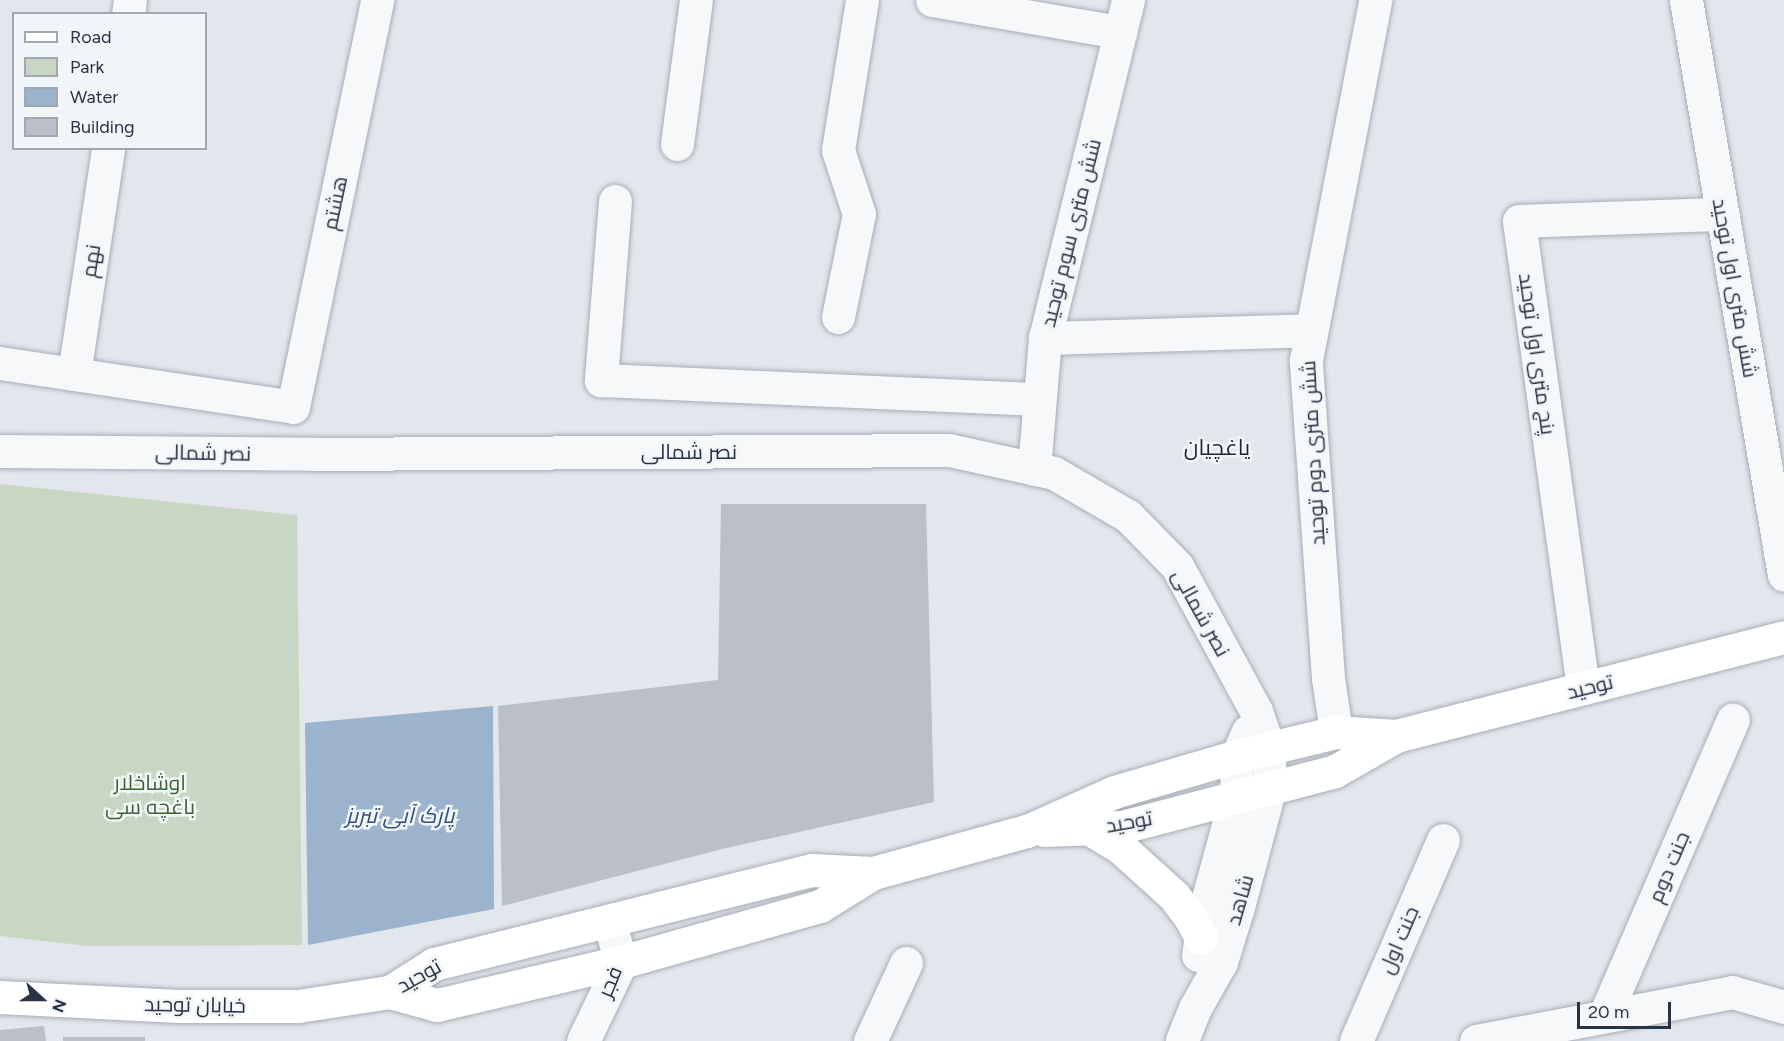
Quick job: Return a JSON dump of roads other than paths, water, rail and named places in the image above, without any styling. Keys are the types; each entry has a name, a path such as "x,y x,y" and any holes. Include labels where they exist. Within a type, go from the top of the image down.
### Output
{"main road":[{"name":"توحید","path":"1027,831 1122,827 1335,771 1396,736 1784,637"},
{"name":"توحید","path":"390,992 437,1005 621,962 820,906 873,873 1027,831 1114,792 1237,756 1336,732 1396,736"},
{"path":"1090,829 1120,847 1174,896 1190,917 1201,938"},
{"name":"توحید","path":"390,992 434,964 812,870 873,873"},
{"name":"خیابان توحید","path":"0,997 179,1006 298,1006 390,992"}],"street":[{"name":"هشتم","path":"74,374 293,407 377,0"},
{"path":"678,144 696,0"},
{"path":"838,317 859,214 838,150 862,0"},
{"path":"932,0 1120,32"},
{"name":"شش متری سوم توحید","path":"1034,469 1045,338 1128,0"},
{"name":"شش متری دوم توحید","path":"1336,732 1328,678 1306,360 1375,0"},
{"name":"شش متری اول توحید","path":"1686,0 1784,575"},
{"name":"نهم","path":"74,374 108,150"},
{"path":"615,201 601,380 1040,399"},
{"name":"پنج متری اول توحید","path":"1583,688 1519,221 1722,214"},
{"path":"1045,338 1310,330"},
{"path":"0,363 74,374"},
{"name":"نصر شمالی","path":"0,451 327,454 949,450 1054,473 1128,516 1177,566 1256,711 1269,748"},
{"path":"1237,756 1256,711"},
{"name":"جنت دوم","path":"1605,1015 1734,719"},
{"name":"شاهد","path":"1182,1041 1195,1008 1221,962 1270,787 1269,748"},
{"name":"شاهد","path":"1195,1008 1205,909 1236,796 1237,756"},
{"name":"جنت اول","path":"1356,1041 1443,840"},
{"name":"فجر","path":"583,1041 621,962 609,921"},
{"path":"870,1041 906,963"},
{"path":"1476,1041 1731,992 1784,1007"}],"water":[{"name":"پارک آبی تبریز","path":"493,706 494,909 308,945 305,723"}],"district":[{"name":"یاغچیان","path":"1217,448"}],"park label":[{"name":"اوشاخلار باغچه سی","path":"150,795"}]}
